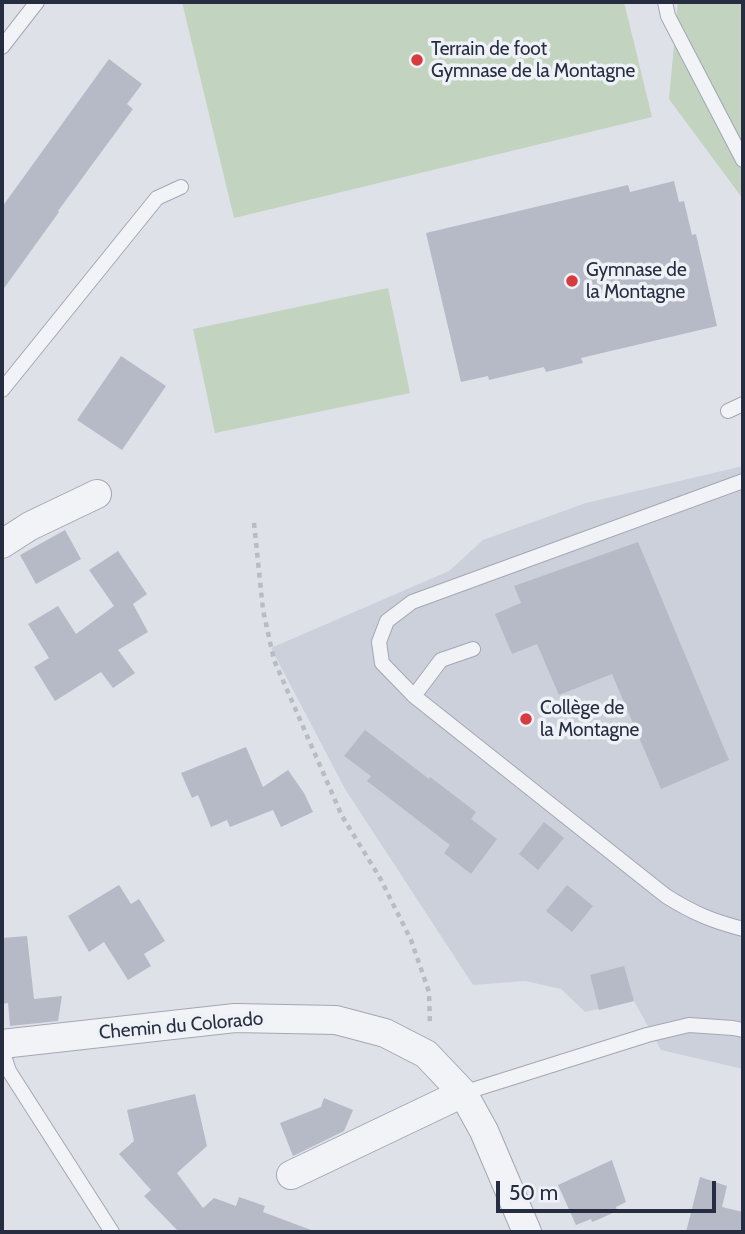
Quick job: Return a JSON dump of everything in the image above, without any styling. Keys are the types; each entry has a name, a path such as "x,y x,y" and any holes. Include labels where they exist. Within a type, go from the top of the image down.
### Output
{"street":[{"path":"2,544 30,526 97,494"},
{"name":"Chemin du Colorado","path":"2,1044 235,1018 336,1020 386,1033 425,1054 463,1093 484,1131 527,1232"},
{"path":"291,1175 463,1093"}],"lane":[{"path":"2,47 37,2"},
{"path":"666,2 668,16 743,160"},
{"path":"2,390 157,198 181,187"},
{"path":"728,411 743,404"},
{"path":"743,481 412,601 387,621 379,642 382,663 414,696 666,895 691,912 743,929"},
{"path":"414,696 441,660 472,649"},
{"path":"463,1093 647,1035 690,1026 743,1030"},
{"path":"2,1050 9,1070 112,1232"}],"path":[{"path":"254,523 263,610 274,660 342,817 380,878 411,940 429,992 430,1036 425,1054"}],"shaded area":[{"name":"Collège de la Montagne","path":"743,466 743,1069 661,1050 634,1001 585,1012 561,989 525,981 473,985 345,789 271,648 449,571 483,540 586,503"}],"green space":[{"name":"Terrain de foot Gymnase de la Montagne","path":"182,2 624,2 652,117 234,218"},
{"path":"678,2 743,2 743,199 669,99"},
{"path":"388,288 410,393 215,433 193,329"}],"building":[{"path":"109,59 142,84 127,104 133,109 2,291 2,207"},
{"name":"Gymnase de la Montagne","path":"674,181 679,202 684,201 692,235 696,234 717,326 581,358 583,363 546,372 544,367 489,380 488,376 461,382 426,233 628,185 630,192"},
{"path":"121,356 166,386 122,450 77,420"},
{"path":"65,530 81,559 36,584 20,555"},
{"path":"638,542 729,760 661,789 612,674 559,695 537,644 512,654 495,614 521,603 514,586"},
{"path":"118,551 147,594 133,604 148,632 118,650 135,673 113,688 101,672 55,701 34,667 49,658 28,624 58,606 76,634 114,606 89,570"},
{"path":"365,730 476,812 471,819 497,839 471,874 444,853 450,845 367,781 371,776 344,756"},
{"path":"246,747 263,787 288,770 313,812 281,827 273,810 230,827 227,820 211,827 198,795 192,798 181,773"},
{"path":"544,822 564,838 538,870 519,854"},
{"path":"119,885 131,904 139,899 165,941 144,954 151,966 128,980 104,942 89,952 68,916"},
{"path":"567,885 593,906 572,932 546,911"},
{"path":"27,936 34,999 62,996 58,1021 10,1026 8,1003 2,1004 2,938"},
{"path":"624,966 634,1001 599,1010 590,975"},
{"path":"195,1094 207,1146 177,1173 203,1208 214,1198 236,1206 239,1197 265,1206 263,1212 311,1230 310,1232 174,1232 177,1230 144,1196 151,1190 119,1154 134,1141 127,1110"},
{"path":"324,1098 353,1110 344,1131 293,1156 280,1123 321,1107"},
{"path":"612,1160 626,1202 616,1207 617,1211 604,1217 576,1225 558,1185"},
{"path":"700,1177 727,1186 722,1207 743,1212 743,1232 686,1232"}],"place":[{"name":"Terrain de foot Gymnase de la Montagne","path":"417,60"},
{"name":"Gymnase de la Montagne","path":"572,281"},
{"name":"Collège de la Montagne","path":"526,719"}]}
